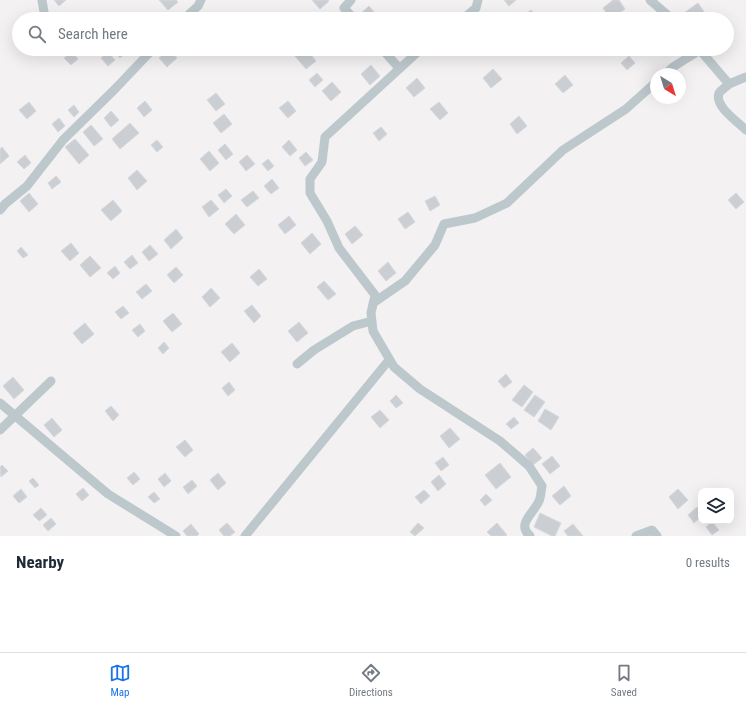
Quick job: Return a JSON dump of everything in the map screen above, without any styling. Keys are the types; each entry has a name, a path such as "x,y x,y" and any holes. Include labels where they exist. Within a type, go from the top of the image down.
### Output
{"street":[{"path":"42,0 44,12"},
{"path":"192,12 198,6 201,0"},
{"path":"348,12 344,8 351,0"},
{"path":"471,12 476,8 478,0"},
{"path":"650,0 664,12"},
{"path":"0,210 27,186 63,140 146,56"},
{"path":"388,56 399,68"},
{"path":"413,56 325,137 322,162 310,179 310,193 327,221 339,248 375,295 371,313 373,331 394,367 420,389 500,442 529,466 542,486 539,501 524,523 525,531 530,536"},
{"path":"673,68 691,56"},
{"path":"705,56 729,84"},
{"path":"746,77 729,84 720,92 718,99 721,107 746,130"},
{"path":"373,303 404,281 435,244 444,224 475,218 507,203 563,150 626,109 650,87"},
{"path":"297,364 314,350 352,326 372,321"},
{"path":"245,536 389,360"},
{"path":"0,430 51,382"},
{"path":"0,403 108,494 176,536"},
{"path":"636,536 652,530 657,536"}],"building":[{"path":"54,0 66,0 59,6"},
{"path":"159,0 176,0 178,2 168,10"},
{"path":"312,0 328,0 329,1 320,9"},
{"path":"504,0 516,0 509,6"},
{"path":"613,0 619,0 625,9 621,12 606,12 603,8"},
{"path":"698,3 704,12 685,12"},
{"path":"369,6 374,12 362,12"},
{"path":"67,56 75,56 78,59 71,65 64,58"},
{"path":"103,56 112,56 115,60 108,66 101,58"},
{"path":"161,56 175,56 177,58 167,67 159,58"},
{"path":"295,56 312,56 316,61 306,69"},
{"path":"629,56 635,63 627,70 621,63"},
{"path":"371,65 380,76 370,85 361,74"},
{"path":"493,69 502,79 491,88 483,78"},
{"path":"317,73 323,80 315,87 309,80"},
{"path":"565,75 573,85 563,93 555,84"},
{"path":"417,78 425,88 414,97 406,88"},
{"path":"332,82 341,92 331,101 322,91"},
{"path":"216,93 225,104 216,111 207,100"},
{"path":"145,101 152,110 144,117 137,108"},
{"path":"288,101 296,111 288,118 279,108"},
{"path":"29,102 36,111 27,119 19,110"},
{"path":"439,102 448,113 440,120 430,109"},
{"path":"74,105 79,112 74,117 68,110"},
{"path":"111,111 119,120 111,127 104,118"},
{"path":"224,114 232,124 221,133 213,123"},
{"path":"519,116 527,126 517,134 510,124"},
{"path":"59,118 65,126 58,132 52,124"},
{"path":"130,123 139,133 120,149 112,139"},
{"path":"91,125 103,139 94,146 83,132"},
{"path":"381,127 387,134 379,141 373,133"},
{"path":"75,139 89,155 79,164 65,147"},
{"path":"157,140 163,147 157,152 151,145"},
{"path":"289,140 297,150 290,156 282,147"},
{"path":"225,144 233,154 226,160 218,150"},
{"path":"2,147 9,156 0,164 0,149"},
{"path":"209,151 219,163 210,171 200,159"},
{"path":"306,152 313,160 305,166 299,158"},
{"path":"25,155 31,163 24,169 17,162"},
{"path":"247,155 255,164 246,171 239,162"},
{"path":"268,159 274,166 268,171 262,164"},
{"path":"137,170 147,181 137,190 128,178"},
{"path":"56,176 61,182 52,189 48,183"},
{"path":"272,179 279,188 271,194 264,186"},
{"path":"226,189 232,196 224,203 218,195"},
{"path":"253,191 259,198 247,207 241,200"},
{"path":"29,193 38,204 29,212 20,201"},
{"path":"736,193 744,202 736,209 728,200"},
{"path":"435,196 440,205 430,211 425,201"},
{"path":"113,200 122,211 111,221 101,210"},
{"path":"211,200 219,209 209,217 202,207"},
{"path":"408,212 415,222 405,229 398,219"},
{"path":"236,214 245,225 234,234 225,224"},
{"path":"289,216 296,225 285,234 278,225"},
{"path":"355,226 363,235 352,244 345,234"},
{"path":"176,229 183,238 171,249 164,240"},
{"path":"312,233 321,244 310,254 301,243"},
{"path":"71,243 79,253 70,261 61,251"},
{"path":"150,245 158,254 149,261 142,252"},
{"path":"21,247 28,255 23,258 17,251"},
{"path":"132,255 138,263 130,269 124,262"},
{"path":"90,256 101,268 90,277 80,265"},
{"path":"388,262 396,273 386,281 378,271"},
{"path":"115,266 120,273 113,279 107,273"},
{"path":"176,267 183,275 174,283 167,275"},
{"path":"259,269 267,279 258,286 250,277"},
{"path":"324,281 336,294 328,300 317,287"},
{"path":"146,284 152,291 142,299 136,292"},
{"path":"211,288 220,298 210,307 202,297"},
{"path":"252,305 261,316 254,323 244,311"},
{"path":"123,306 129,313 121,319 115,312"},
{"path":"173,313 182,324 172,332 163,321"},
{"path":"299,322 308,333 297,342 288,331"},
{"path":"85,323 94,334 82,344 73,333"},
{"path":"140,324 145,331 138,337 132,330"},
{"path":"164,342 169,348 163,354 158,348"},
{"path":"232,343 240,353 230,362 221,352"},
{"path":"506,374 512,382 504,388 498,381"},
{"path":"13,377 24,390 14,399 3,386"},
{"path":"229,382 235,390 228,396 222,388"},
{"path":"524,385 533,392 522,407 512,400"},
{"path":"396,395 403,403 396,408 390,401"},
{"path":"535,395 545,402 534,417 524,410"},
{"path":"111,406 119,415 113,421 105,411"},
{"path":"545,409 559,417 551,430 538,421"},
{"path":"380,410 389,420 380,428 371,417"},
{"path":"514,417 519,423 511,429 506,424"},
{"path":"52,418 62,430 54,437 44,425"},
{"path":"450,428 460,439 449,448 440,436"},
{"path":"185,440 193,450 185,457 176,447"},
{"path":"533,448 542,458 533,465 525,455"},
{"path":"552,456 560,466 550,474 542,464"},
{"path":"443,457 449,465 441,471 435,463"},
{"path":"500,463 511,477 496,489 485,475"},
{"path":"2,465 8,471 1,477 0,467"},
{"path":"134,472 140,479 133,485 127,478"},
{"path":"165,473 171,481 164,487 158,479"},
{"path":"218,473 226,483 218,490 210,480"},
{"path":"439,475 446,484 438,491 431,482"},
{"path":"33,478 39,485 35,488 29,481"},
{"path":"192,480 197,486 188,494 183,487"},
{"path":"564,486 571,496 560,505 552,496"},
{"path":"83,488 89,495 82,501 76,494"},
{"path":"21,489 27,497 19,503 13,496"},
{"path":"678,489 688,500 678,509 669,497"},
{"path":"424,490 430,496 421,504 415,497"},
{"path":"154,492 160,499 154,503 148,497"},
{"path":"486,494 492,500 485,506 480,500"},
{"path":"697,507 698,508 698,520 694,523 688,515"},
{"path":"41,508 47,515 39,521 33,515"},
{"path":"540,513 561,523 555,536 534,527"},
{"path":"51,518 56,524 48,531 43,525"},
{"path":"227,523 235,532 230,536 224,536 219,530"},
{"path":"418,523 424,528 415,536 410,532"},
{"path":"497,523 507,535 491,536 487,532"},
{"path":"191,524 199,534 197,536 187,536 183,531"},
{"path":"573,524 583,536 568,536 564,531"},
{"path":"710,524 714,524 719,530 712,535 706,527"}]}
